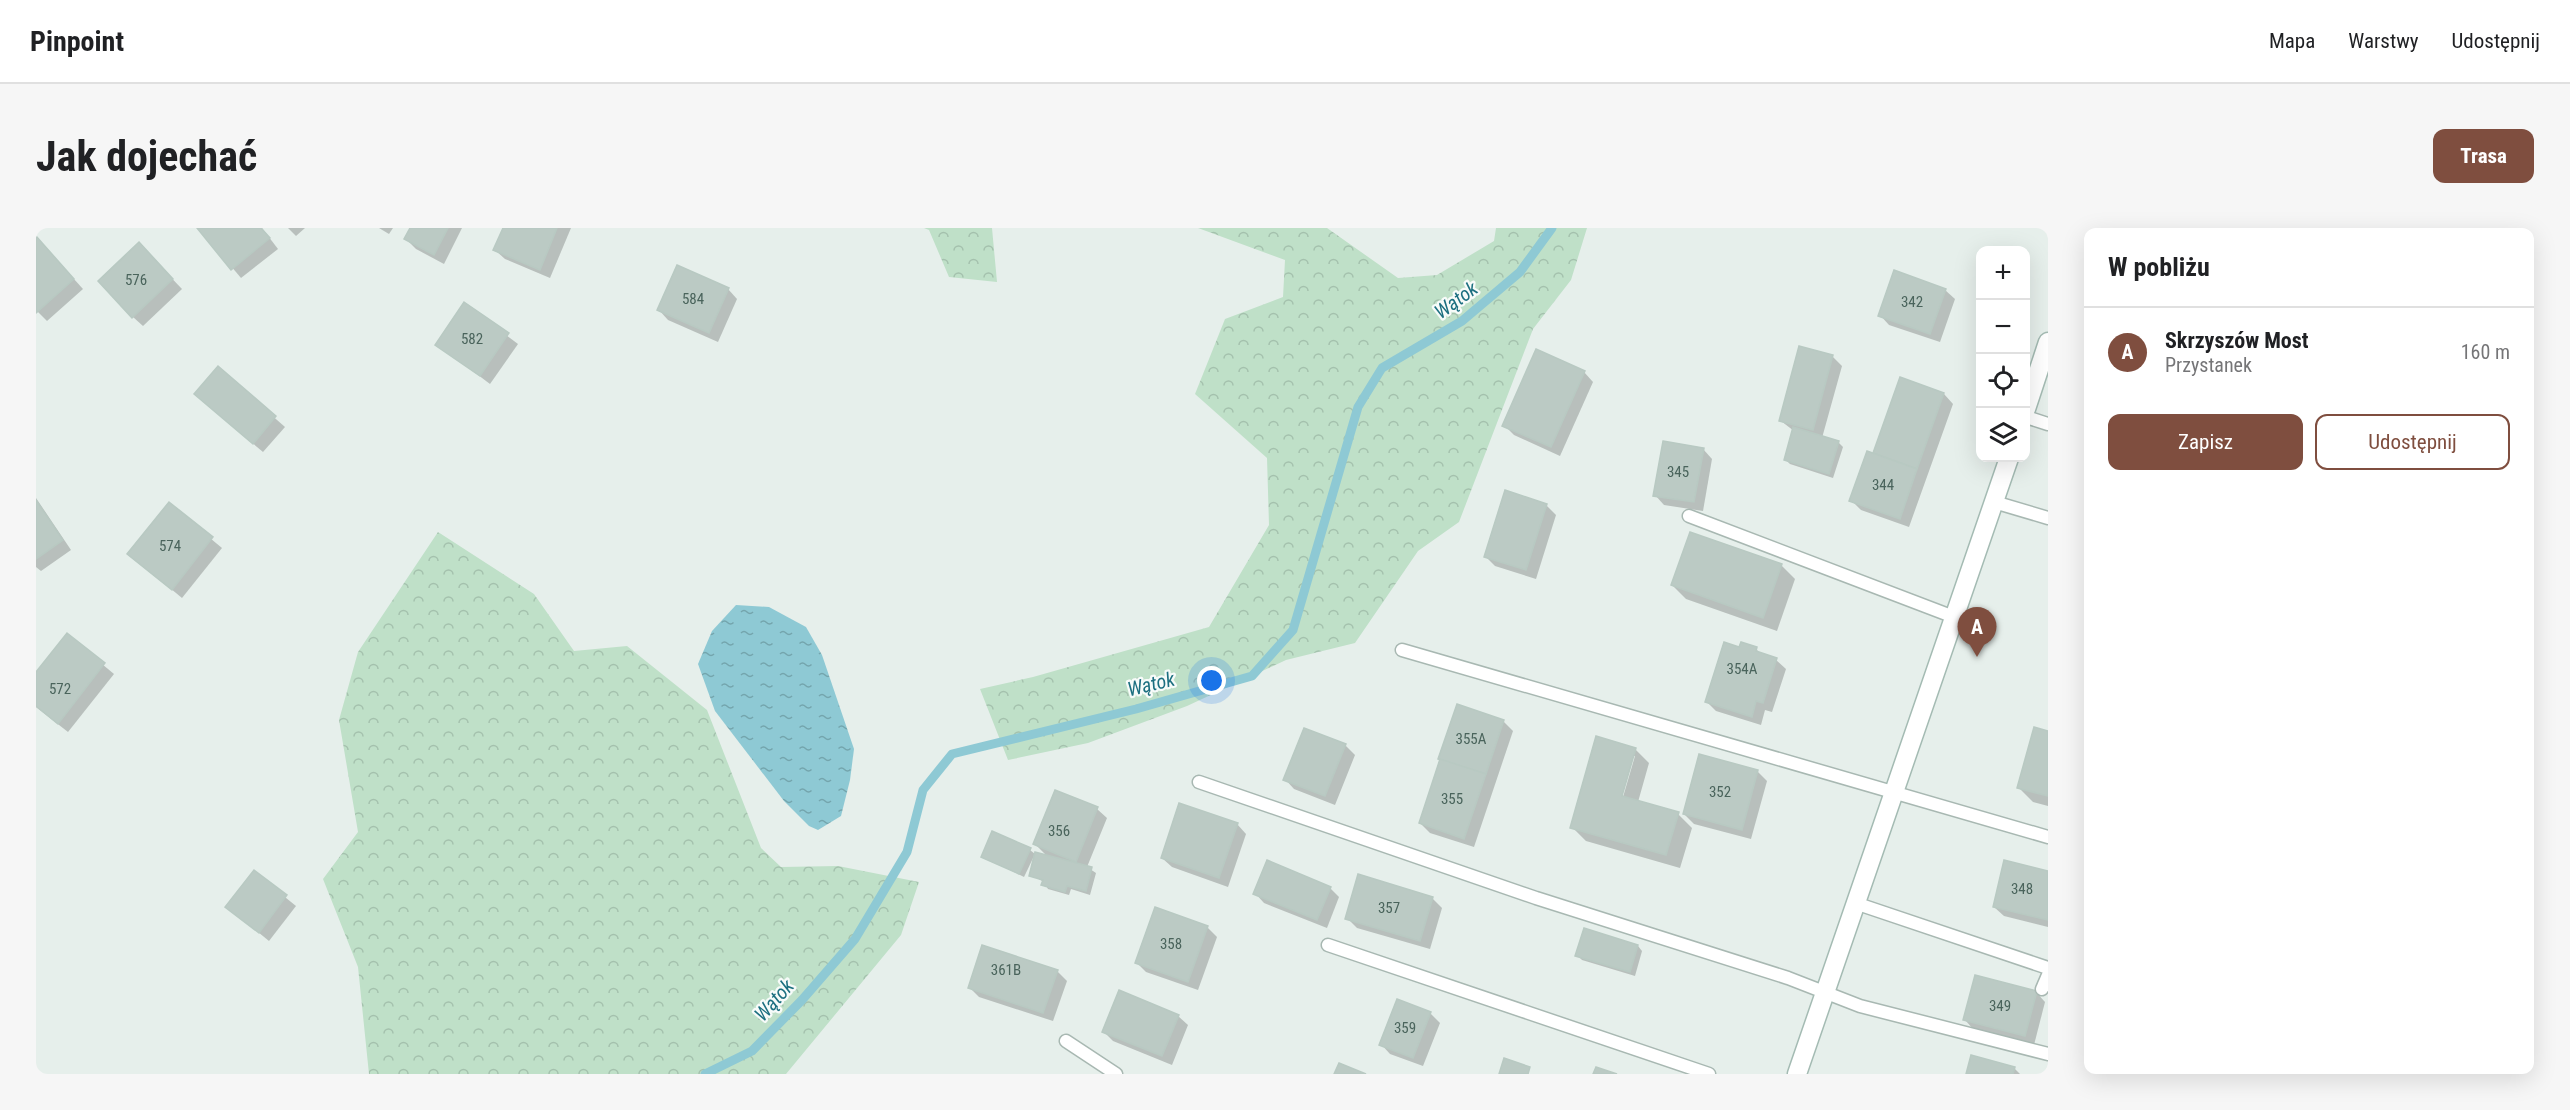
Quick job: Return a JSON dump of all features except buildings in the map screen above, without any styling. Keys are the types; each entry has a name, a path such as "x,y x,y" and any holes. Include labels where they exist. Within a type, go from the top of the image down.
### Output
{"street":[{"path":"2025,408 2048,342"},
{"path":"1797,1074 2008,462"}],"lane":[{"path":"2030,419 2048,424"},
{"path":"1994,502 2048,518"},
{"path":"1689,516 1954,617"},
{"path":"1402,650 2048,837"},
{"path":"1199,782 1860,1006 2048,1054"},
{"path":"1855,903 2048,968"},
{"path":"1328,945 1708,1074"},
{"path":"2042,989 2048,975"},
{"path":"1066,1041 1116,1074"}],"green space":[{"path":"924,228 992,228 997,282 949,277 929,230"},
{"path":"1198,228 1327,228 1398,278 1437,275 1494,241 1496,228 1587,228 1571,280 1533,329 1459,522 1418,551 1355,643 1286,660 1187,706 1088,743 1008,760 980,689 1033,677 1209,627 1269,525 1267,458 1195,394 1225,319 1283,297 1285,260"},
{"path":"438,532 534,594 574,651 627,646 707,710 761,848 781,867 838,866 919,882 901,935 786,1074 369,1074 358,967 323,879 358,832 339,720 358,652"}],"water":[{"path":"736,605 769,607 806,627 822,655 854,749 850,780 841,816 818,830 809,826 784,801 715,711 698,664 712,631"}],"waterway":[{"name":"Wątok","path":"705,1074 752,1051 802,1000 855,939 907,852 923,790 952,754 1136,709 1252,676 1293,630 1358,407 1382,368 1462,321 1520,272 1552,228"}],"place":[{"name":"Skrzyszów Most","path":"1977,657"}]}
